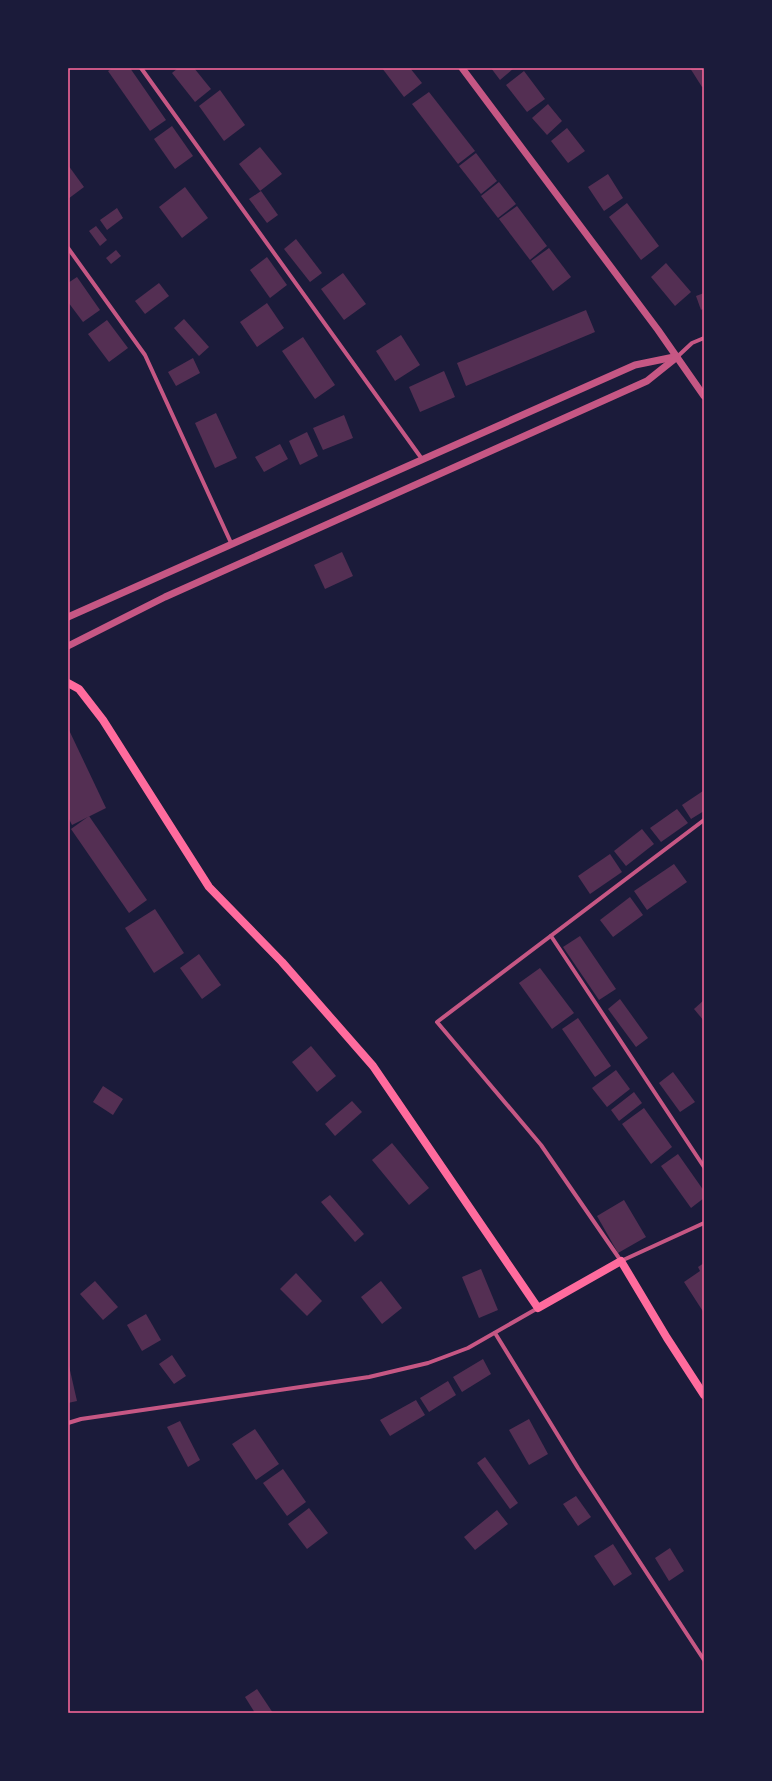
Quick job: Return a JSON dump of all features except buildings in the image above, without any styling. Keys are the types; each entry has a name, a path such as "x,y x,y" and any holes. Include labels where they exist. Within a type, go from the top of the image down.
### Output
{"main road":[{"path":"68,683 79,689 103,720 209,887 282,962 373,1066 538,1308 566,1294 621,1261 667,1338 704,1395"}],"street":[{"path":"141,68 422,459"},
{"path":"462,68 658,330 704,396"},
{"path":"68,248 146,355 232,545"},
{"path":"71,645 165,597 647,381 692,343 704,338"},
{"path":"68,617 635,365 677,357"},
{"path":"704,820 437,1022 541,1145 621,1261 704,1223"},
{"path":"551,936 704,1167"},
{"path":"68,1423 81,1419 369,1377 428,1363 468,1348 538,1308"},
{"path":"495,1333 578,1468 704,1660"}]}
